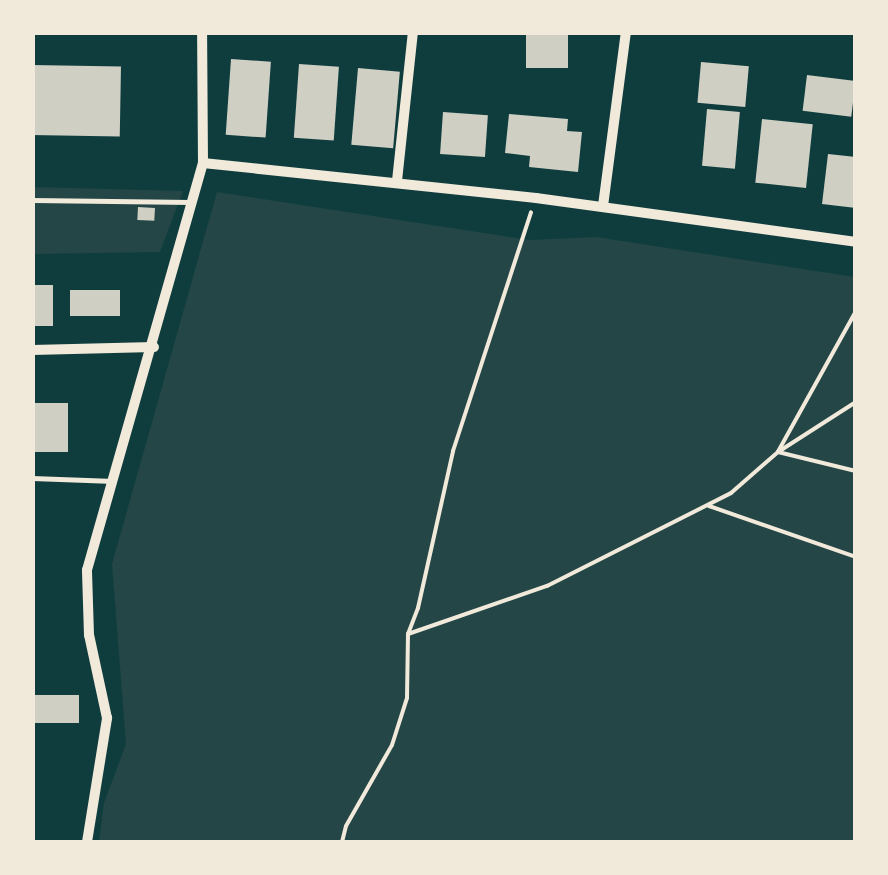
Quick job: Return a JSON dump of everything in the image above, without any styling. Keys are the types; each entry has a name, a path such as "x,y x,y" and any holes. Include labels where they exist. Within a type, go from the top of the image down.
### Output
{"street":[{"path":"87,842 107,718 89,634 87,570 154,348 203,163 202,32"},
{"path":"397,181 413,32"},
{"path":"603,206 626,32"},
{"path":"203,163 397,181 856,242"},
{"path":"32,350 154,348"}],"lane":[{"path":"32,200 194,202"},
{"path":"32,478 116,481"}],"path":[{"path":"342,842 346,826 392,745 407,698 408,634 418,608 453,451 536,198"},
{"path":"778,452 856,311"},
{"path":"408,634 547,586 706,506 730,493 778,452 856,402"},
{"path":"778,452 856,470"},
{"path":"706,506 856,558"}],"shaded area":[{"path":"33,187 183,191 160,252 33,254"},
{"path":"217,192 530,240 596,237 855,277 855,842 99,842 104,803 126,744 112,564"}],"building":[{"path":"526,32 568,32 568,68 526,68"},
{"path":"231,59 271,62 266,138 226,135"},
{"path":"701,62 749,66 745,107 697,103"},
{"path":"299,64 339,67 334,141 294,138"},
{"path":"32,65 121,67 120,137 32,135"},
{"path":"358,68 400,72 393,148 351,145"},
{"path":"807,75 856,81 851,117 803,111"},
{"path":"707,109 740,112 735,169 702,166"},
{"path":"443,112 488,115 485,157 440,154"},
{"path":"509,114 568,119 567,131 582,132 578,172 529,167 530,156 505,153"},
{"path":"762,119 813,124 806,188 755,183"},
{"path":"828,154 856,157 856,208 822,204"},
{"path":"138,207 155,208 154,221 137,220"},
{"path":"32,285 53,285 53,326 32,326"},
{"path":"70,290 120,290 120,316 70,316"},
{"path":"32,403 68,403 68,452 32,452"},
{"path":"32,695 79,695 79,723 32,723"}]}
